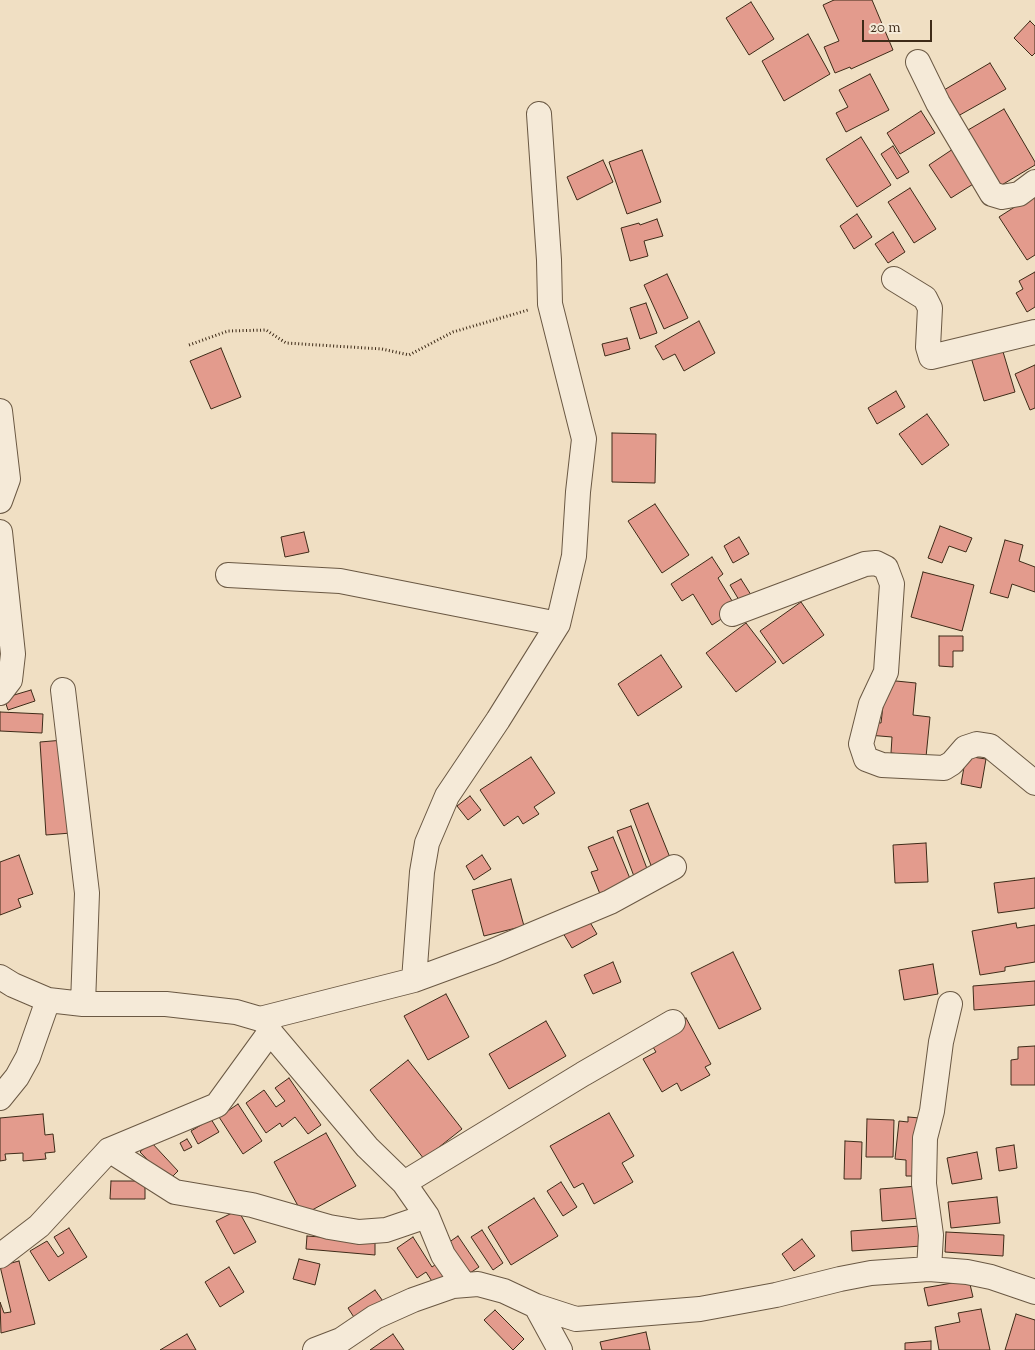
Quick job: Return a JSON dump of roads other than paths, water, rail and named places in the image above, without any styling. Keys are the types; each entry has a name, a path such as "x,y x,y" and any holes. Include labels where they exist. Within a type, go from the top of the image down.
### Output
{"street":[{"path":"918,62 938,103 992,194 1002,197 1019,194 1035,182"},
{"path":"414,980 422,872 427,843 447,796 498,720 558,624 574,556 584,439 550,304 550,260 539,114"},
{"path":"894,279 926,298 930,308 928,347 931,356 1035,332"},
{"path":"0,411 8,479 0,500"},
{"path":"0,532 13,654 10,680 0,693"},
{"path":"732,614 865,564 876,563 886,568 892,584 886,672 871,704 861,744 866,760 882,765 944,768 952,763 965,748 977,744 990,746 1035,783"},
{"path":"228,576 340,581 558,624"},
{"path":"63,690 87,893 83,1004"},
{"path":"0,1256 39,1226 109,1150 218,1105 265,1025 414,980 493,952 610,902 674,867"},
{"path":"0,977 13,985 48,1000 83,1004 166,1004 236,1012 265,1025 366,1148 404,1183 427,1216 443,1255 464,1285"},
{"path":"0,1098 17,1077 28,1057 48,1000"},
{"path":"928,1269 931,1235 924,1184 925,1138 932,1111 941,1042 950,1004"},
{"path":"404,1183 583,1074 673,1022"},
{"path":"109,1150 175,1192 252,1205 329,1227 359,1232 386,1230 427,1216"},
{"path":"315,1350 341,1340 375,1317 413,1300 453,1286 464,1285 478,1284 504,1291 536,1306 576,1319 657,1314 700,1309 776,1295 871,1273 928,1269 967,1272 991,1277 1035,1292"},
{"path":"536,1306 560,1350"}]}
